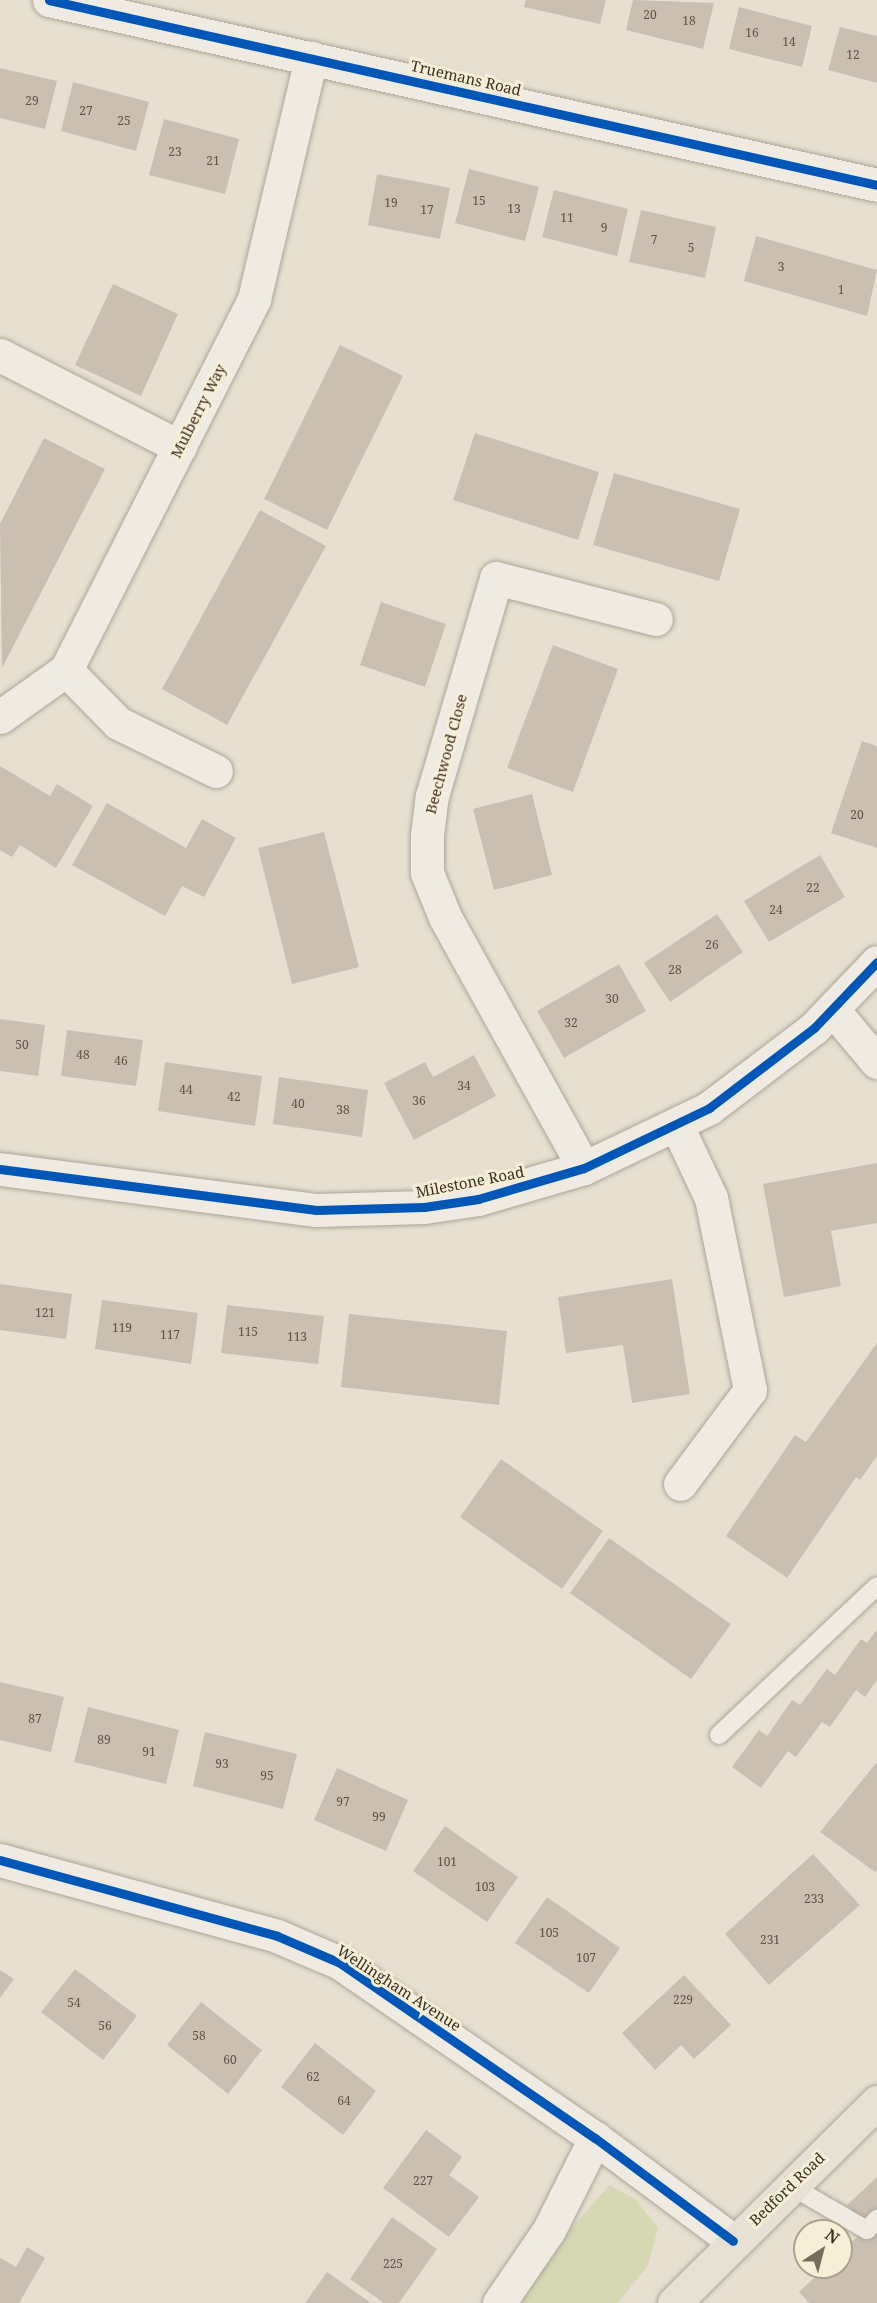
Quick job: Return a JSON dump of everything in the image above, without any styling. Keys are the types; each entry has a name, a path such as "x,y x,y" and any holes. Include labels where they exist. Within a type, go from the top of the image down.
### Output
{"main road":[{"name":"Bedford Road","path":"674,2303 733,2241 877,2102"}],"street":[{"name":"Truemans Road","path":"49,0 877,185"},
{"name":"Mulberry Way","path":"0,717 66,670 254,299 311,58"},
{"path":"0,355 180,447"},
{"name":"Beechwood Close","path":"584,1168 445,917 427,873 428,825 496,578 656,619"},
{"path":"66,670 118,723 216,771"},
{"name":"Milestone Road","path":"0,1169 316,1210 424,1207 532,1186 584,1168 677,1126 778,1059 833,1010 877,962"},
{"path":"833,1010 877,1062"},
{"path":"677,1126 711,1198 750,1390 680,1484"},
{"name":"Wellingham Avenue","path":"0,1860 277,1936 340,1963 596,2138 733,2241"},
{"path":"499,2303 549,2230 596,2138"}],"lane":[{"path":"719,1735 877,1586"},
{"path":"791,2186 867,2230 877,2219"}],"green space":[{"path":"610,2185 636,2200 658,2228 648,2265 618,2303 517,2303 564,2236"}],"building":[{"path":"526,0 606,0 600,24 524,7"},
{"path":"633,0 714,3 703,49 626,30"},
{"path":"739,7 812,26 802,67 729,49"},
{"path":"840,27 877,36 877,83 828,70"},
{"path":"0,68 57,81 45,129 0,118"},
{"path":"73,82 149,102 136,151 61,131"},
{"path":"164,119 239,139 225,194 149,175"},
{"path":"469,169 539,187 525,241 455,223"},
{"path":"377,174 450,188 440,239 368,225"},
{"path":"554,190 628,209 617,256 542,237"},
{"path":"641,210 716,227 705,278 629,262"},
{"path":"756,236 877,270 867,316 744,281"},
{"path":"113,284 178,314 141,396 75,365"},
{"path":"340,345 403,376 327,530 264,499"},
{"path":"475,433 599,472 578,540 453,500"},
{"path":"44,438 105,469 2,668 0,524"},
{"path":"614,473 740,509 719,581 593,545"},
{"path":"260,510 326,546 227,725 162,689"},
{"path":"381,602 446,624 425,687 360,665"},
{"path":"553,645 618,669 573,792 507,768"},
{"path":"862,741 877,746 877,848 831,833"},
{"path":"0,766 50,796 57,784 93,806 56,868 20,845 12,857 0,850"},
{"path":"532,794 552,875 494,890 473,809"},
{"path":"107,803 186,848 202,819 236,838 204,897 182,886 165,916 72,865"},
{"path":"324,832 359,967 292,984 258,848"},
{"path":"820,855 845,897 769,942 744,901"},
{"path":"717,914 743,952 670,1002 644,963"},
{"path":"619,964 646,1011 564,1058 537,1011"},
{"path":"0,1019 45,1025 38,1076 0,1071"},
{"path":"67,1030 143,1040 136,1086 61,1076"},
{"path":"474,1055 496,1096 414,1140 384,1083 425,1062 433,1077"},
{"path":"165,1062 262,1076 255,1126 158,1111"},
{"path":"279,1077 368,1090 362,1137 273,1124"},
{"path":"877,1163 877,1223 831,1231 841,1286 784,1297 763,1184"},
{"path":"672,1279 690,1394 632,1403 623,1345 566,1353 558,1297"},
{"path":"0,1284 72,1294 66,1339 0,1330"},
{"path":"102,1300 198,1313 191,1364 95,1349"},
{"path":"227,1305 324,1316 318,1364 221,1353"},
{"path":"349,1314 507,1331 499,1405 341,1387"},
{"path":"877,1343 877,1456 860,1480 856,1477 787,1578 726,1536 795,1435 806,1442"},
{"path":"501,1459 603,1531 562,1589 460,1517"},
{"path":"609,1538 731,1624 691,1679 570,1593"},
{"path":"877,1629 877,1680 865,1697 856,1690 830,1727 822,1722 796,1757 788,1751 761,1788 732,1767 759,1730 767,1736 792,1700 800,1705 827,1669 835,1675 861,1639 867,1643"},
{"path":"0,1682 64,1697 51,1752 0,1740"},
{"path":"88,1707 179,1730 166,1784 74,1762"},
{"path":"205,1732 297,1754 283,1809 193,1786"},
{"path":"877,1762 877,1869 875,1872 820,1832"},
{"path":"337,1768 408,1800 386,1851 314,1820"},
{"path":"445,1826 518,1877 487,1922 413,1871"},
{"path":"813,1854 860,1905 769,1985 725,1934"},
{"path":"547,1897 620,1948 589,1993 515,1943"},
{"path":"75,1969 137,2016 103,2060 41,2012"},
{"path":"0,1970 14,1979 0,1998"},
{"path":"684,1975 731,2025 694,2059 681,2045 655,2070 622,2033"},
{"path":"201,2002 262,2050 228,2094 167,2045"},
{"path":"315,2043 376,2091 343,2135 281,2087"},
{"path":"426,2130 462,2157 449,2175 479,2197 449,2237 383,2188"},
{"path":"877,2177 877,2303 809,2303 799,2292 813,2279 853,2279 853,2241 868,2227 847,2205"},
{"path":"392,2217 437,2249 399,2303 384,2303 350,2279"},
{"path":"27,2247 45,2258 19,2303 0,2303 0,2258 16,2267"},
{"path":"327,2272 371,2303 305,2303"}],"cycle path":[{"path":"49,0 877,185"},
{"path":"0,1169 316,1210 424,1207 478,1199 584,1168 709,1108 814,1028 877,962"},
{"path":"0,1860 277,1936 340,1963 595,2138 733,2241"}]}
